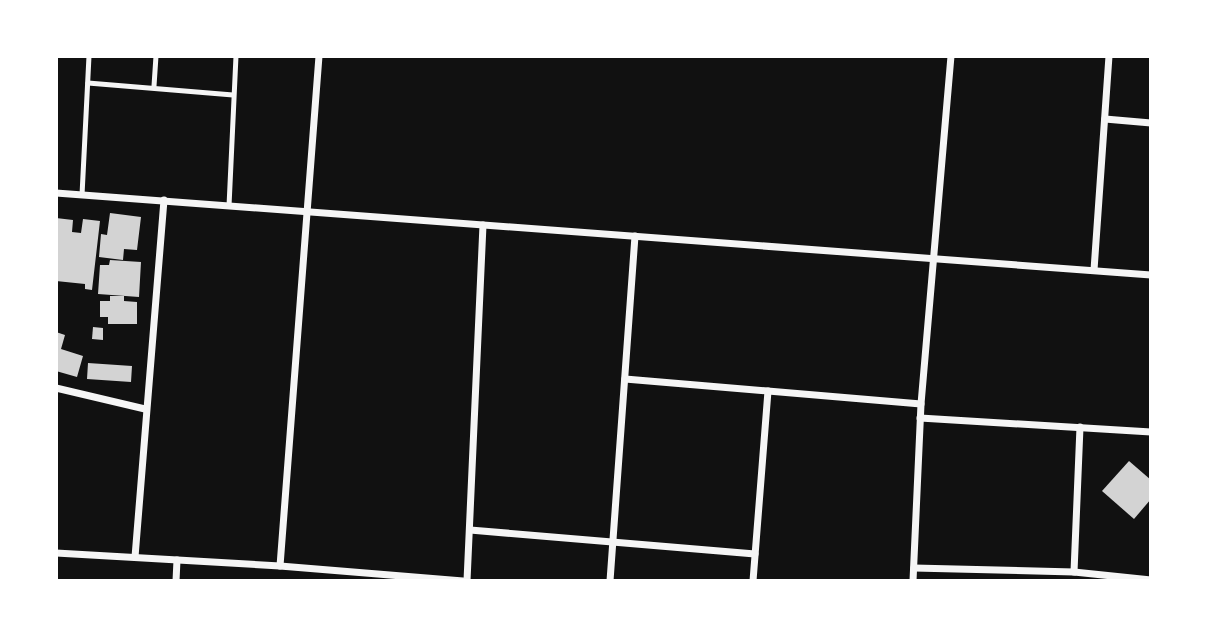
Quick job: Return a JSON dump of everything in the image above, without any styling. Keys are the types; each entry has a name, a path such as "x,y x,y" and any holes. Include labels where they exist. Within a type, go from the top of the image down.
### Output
{"street":[{"path":"280,566 319,56"},
{"path":"914,581 920,418 951,56"},
{"path":"1094,270 1109,56"},
{"path":"1105,119 1151,123"},
{"path":"56,192 1151,275"},
{"path":"135,558 164,200"},
{"path":"56,553 280,566 465,581 470,530 483,225"},
{"path":"610,581 635,236"},
{"path":"625,379 922,404"},
{"path":"56,388 145,409"},
{"path":"753,581 768,391"},
{"path":"920,418 1151,432"},
{"path":"1074,572 1080,427"},
{"path":"470,530 755,554"},
{"path":"176,581 177,560"},
{"path":"914,568 1074,572 1151,580"},
{"path":"317,571 317,581"}],"lane":[{"path":"82,195 89,56"},
{"path":"154,86 156,56"},
{"path":"229,206 236,56"},
{"path":"88,83 233,94"}],"building":[{"path":"110,213 141,217 137,250 124,249 123,260 99,257 101,234 107,235"},
{"path":"56,218 73,220 72,232 81,233 83,219 100,221 92,290 85,289 85,284 56,281"},
{"path":"110,260 141,262 139,297 98,294 100,265 109,265"},
{"path":"110,296 124,296 124,301 137,302 137,324 108,324 108,317 100,317 100,301 110,301"},
{"path":"93,327 103,328 103,340 92,339"},
{"path":"56,332 65,335 61,349 83,356 77,377 56,371"},
{"path":"88,363 132,366 131,382 87,379"},
{"path":"1129,461 1151,480 1151,499 1134,519 1102,491"}]}
